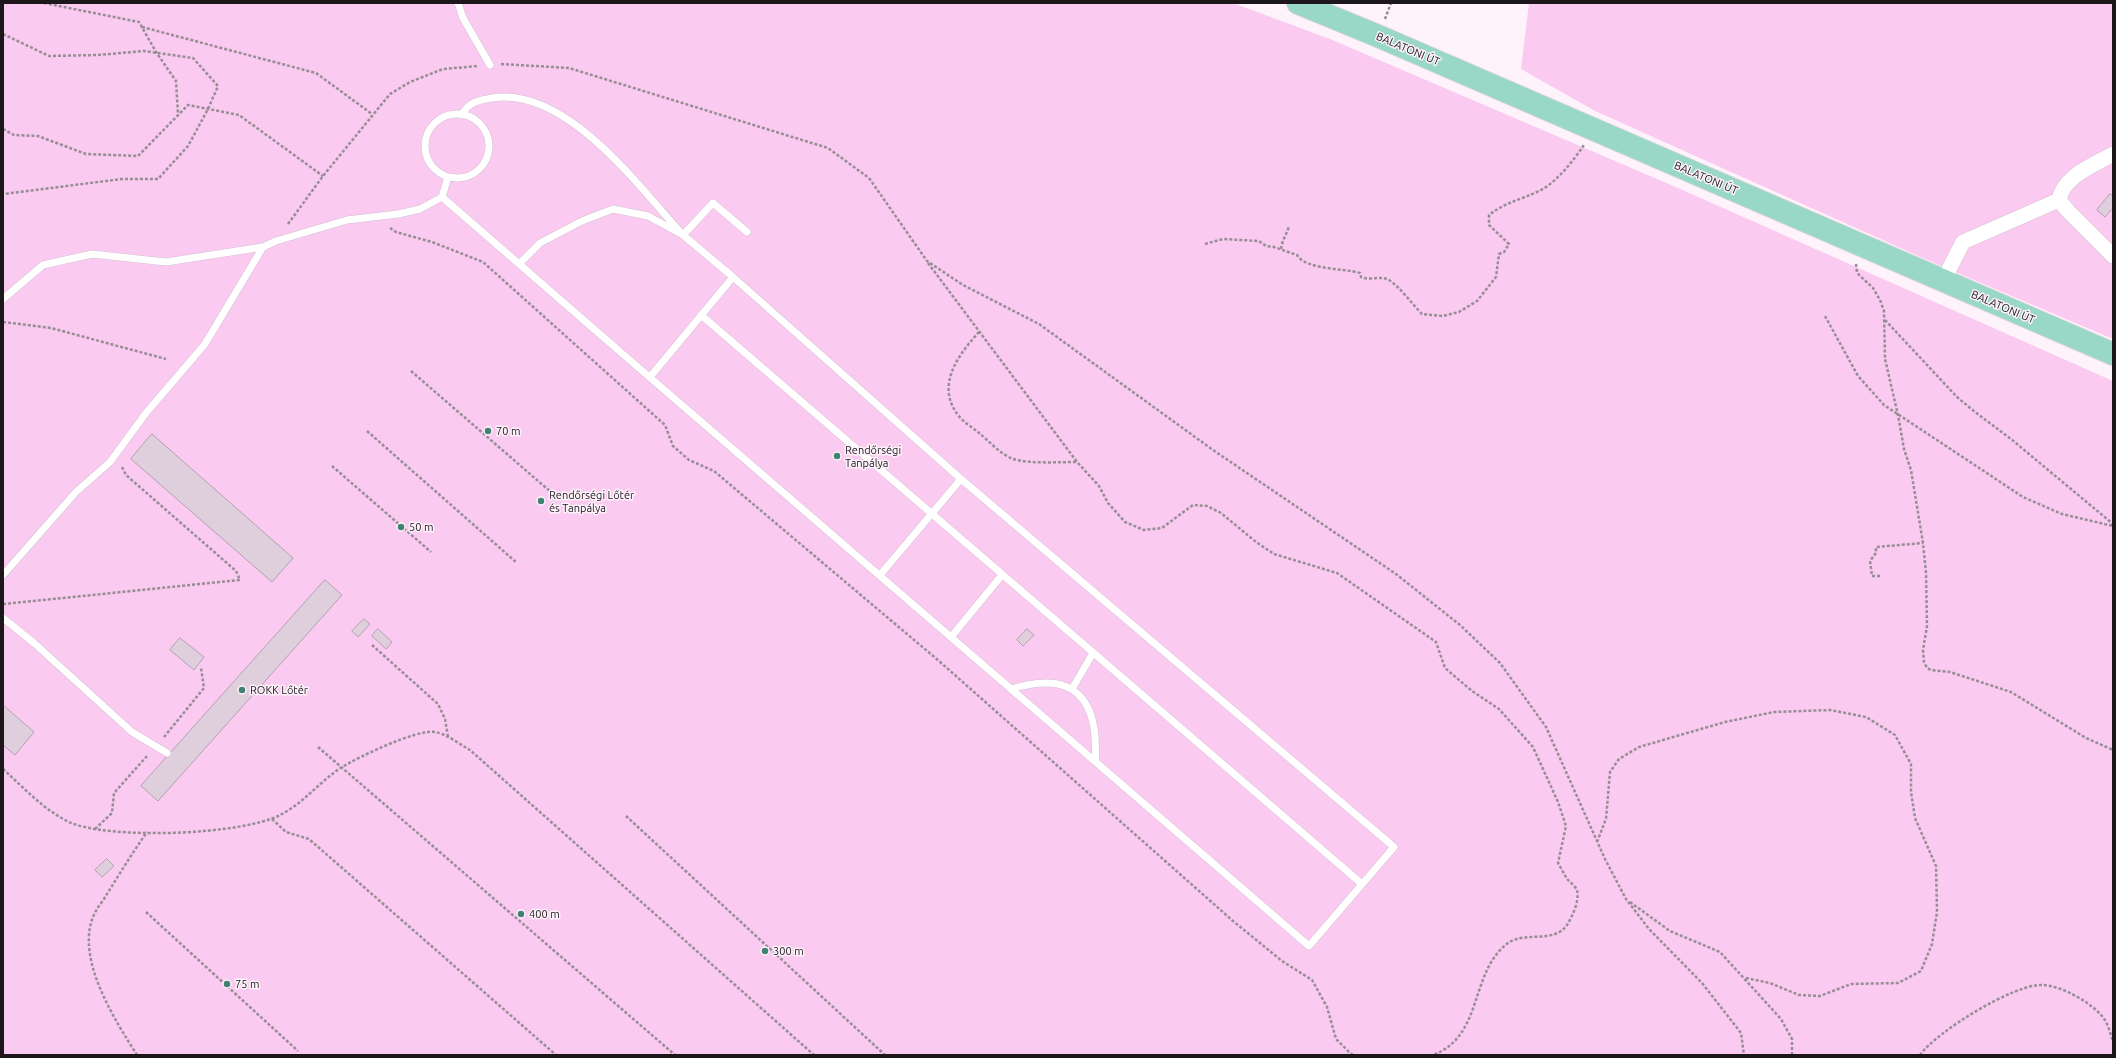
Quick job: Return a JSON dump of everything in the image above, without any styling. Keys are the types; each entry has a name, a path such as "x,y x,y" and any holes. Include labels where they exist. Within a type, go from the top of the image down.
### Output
{"main road":[{"name":"BALATONI ÚT","path":"1298,3 2113,354"}],"street":[{"path":"2113,154 2069,180 2060,192 2059,200 2113,256"},
{"path":"1943,281 1963,242 2059,200"}],"lane":[{"path":"458,3 463,18 490,65"},
{"path":"442,197 1309,946 1394,847 961,479 733,277 683,235 584,130 550,108 527,100 500,97 478,100 468,104 461,114"},
{"path":"452,114 461,114 467,115 479,122 487,134 490,148 485,162 475,172 462,178 448,177 435,169 431,164 427,158 425,143 429,130 439,119 452,114"},
{"path":"3,299 43,265 92,254 166,262 263,247 276,241 347,220 420,209 442,197 448,177"},
{"path":"683,235 712,203 747,232"},
{"path":"519,264 540,243 582,221 613,209 648,216 683,235"},
{"path":"3,575 76,492 110,462 146,413 205,344 263,247"},
{"path":"650,377 733,277"},
{"path":"701,315 1362,884"},
{"path":"880,575 961,479"},
{"path":"951,637 1002,575"},
{"path":"3,618 44,652 132,732 167,753"},
{"path":"1072,689 1093,652"},
{"path":"1011,689 1026,684 1052,682 1072,689 1086,704 1094,727 1096,762"}],"path":[{"path":"44,3 139,22 156,52 176,81 178,115"},
{"path":"142,27 316,73 372,114"},
{"path":"3,34 49,56 98,55 144,51 193,58 218,86 208,109 188,146 158,179 122,179 3,194"},
{"path":"276,241 323,176 372,114 390,94 410,82 443,69 503,64 569,68 828,148 869,178 979,332 1078,462 1099,486 1108,503 1125,522 1144,530 1162,528 1193,505 1207,506 1221,513 1256,542 1274,554 1337,572 1436,642 1445,668 1472,691 1499,709 1533,747 1558,802 1566,826 1558,863 1577,890 1576,904 1566,926 1550,936 1538,936 1510,942 1500,951 1484,976 1473,1012 1461,1034 1441,1054 1433,1055"},
{"path":"3,128 14,134 38,136 86,154 138,156 188,105 239,115 323,176"},
{"path":"1205,244 1223,239 1259,242 1266,246 1281,249 1297,255 1300,260 1307,265 1347,269 1360,273 1361,277 1368,280 1379,277 1389,280 1422,314 1443,316 1459,312 1477,301 1486,292 1496,277 1499,254 1504,252 1509,244 1489,225 1489,215 1503,205 1540,191 1573,163 1593,129"},
{"path":"374,217 396,232 432,242 483,262 665,425 673,446 689,460 714,471 940,661 1233,921 1282,961 1312,980 1327,1007 1336,1039 1350,1054 1354,1055"},
{"path":"1281,249 1282,241 1287,235 1289,226"},
{"path":"1862,246 1856,262 1856,269 1880,300 1885,320 1885,358 1904,449 1911,470 1922,543 1926,573 1927,626 1923,650 1924,662 1927,668 1950,672 2011,692 2086,738 2113,750"},
{"path":"927,261 963,285 1039,324 1213,450 1396,574 1460,625 1500,663 1546,727 1597,842 1626,899 1649,929 1702,982 1741,1033 1744,1055"},
{"path":"1825,316 1858,376 1871,393 1898,416 2023,497 2062,514 2113,525"},
{"path":"1885,320 1957,397 2012,439 2113,525"},
{"path":"3,322 51,328 166,359"},
{"path":"979,332 960,353 952,370 948,390 951,403 958,416 1004,454 1014,459 1078,462"},
{"path":"411,370 552,493"},
{"path":"367,430 517,563"},
{"path":"3,604 240,580 236,571 126,475 116,454"},
{"path":"332,466 431,552"},
{"path":"1880,576 1872,576 1870,561 1876,553 1876,547 1922,543"},
{"path":"372,645 438,704 445,719 448,737"},
{"path":"1597,842 1606,819 1610,772 1619,758 1639,747 1725,722 1774,712 1830,710 1859,715 1866,717 1895,735 1911,764 1911,792 1915,818 1936,866 1938,912 1932,944 1921,971 1898,983 1851,984 1820,996 1799,995 1770,983 1746,978"},
{"path":"3,769 41,803 70,822 95,829 118,832 206,832 246,827 280,816 304,799 342,768 406,737 434,732 448,737 470,750 814,1055"},
{"path":"318,747 675,1055"},
{"path":"626,816 885,1055"},
{"path":"271,818 286,832 309,839 556,1055"},
{"path":"137,1055 116,1021 98,981 90,959 90,938 93,917 147,832"},
{"path":"1626,899 1670,931 1720,952 1746,978 1781,1020 1792,1039 1792,1055"},
{"path":"146,912 298,1051"},
{"path":"1920,1055 1938,1036 1974,1013 2018,990 2043,985 2064,990 2080,998 2102,1016 2113,1041"}],"shaded area":[{"path":"3,3 1233,3 1330,39 1678,188 2113,381 2113,1055 3,1055"},
{"path":"1529,3 2113,3 2113,339 1934,263 1595,111 1521,69"}],"building":[{"path":"2110,194 2113,196 2113,208 2105,217 2097,210"},
{"path":"152,434 293,558 272,582 131,459"},
{"name":"ROKK Lőtér","path":"325,580 342,595 158,801 141,786"},
{"path":"364,619 370,624 358,637 352,631"},
{"path":"378,629 392,642 386,649 372,636"},
{"path":"1027,629 1034,635 1023,646 1017,640"},
{"path":"180,638 204,657 194,670 170,650"},
{"path":"3,705 34,732 15,755 3,745"},
{"path":"107,859 114,866 102,877 95,870"}],"place":[{"name":"70 m","path":"488,431"},
{"name":"Rendőrségi Tanpálya","path":"837,456"},
{"name":"Rendőrségi Lőtér és Tanpálya","path":"541,501"},
{"name":"50 m","path":"401,527"},
{"name":"ROKK Lőtér","path":"242,690"},
{"name":"400 m","path":"521,914"},
{"name":"300 m","path":"765,951"},
{"name":"75 m","path":"227,984"}]}
